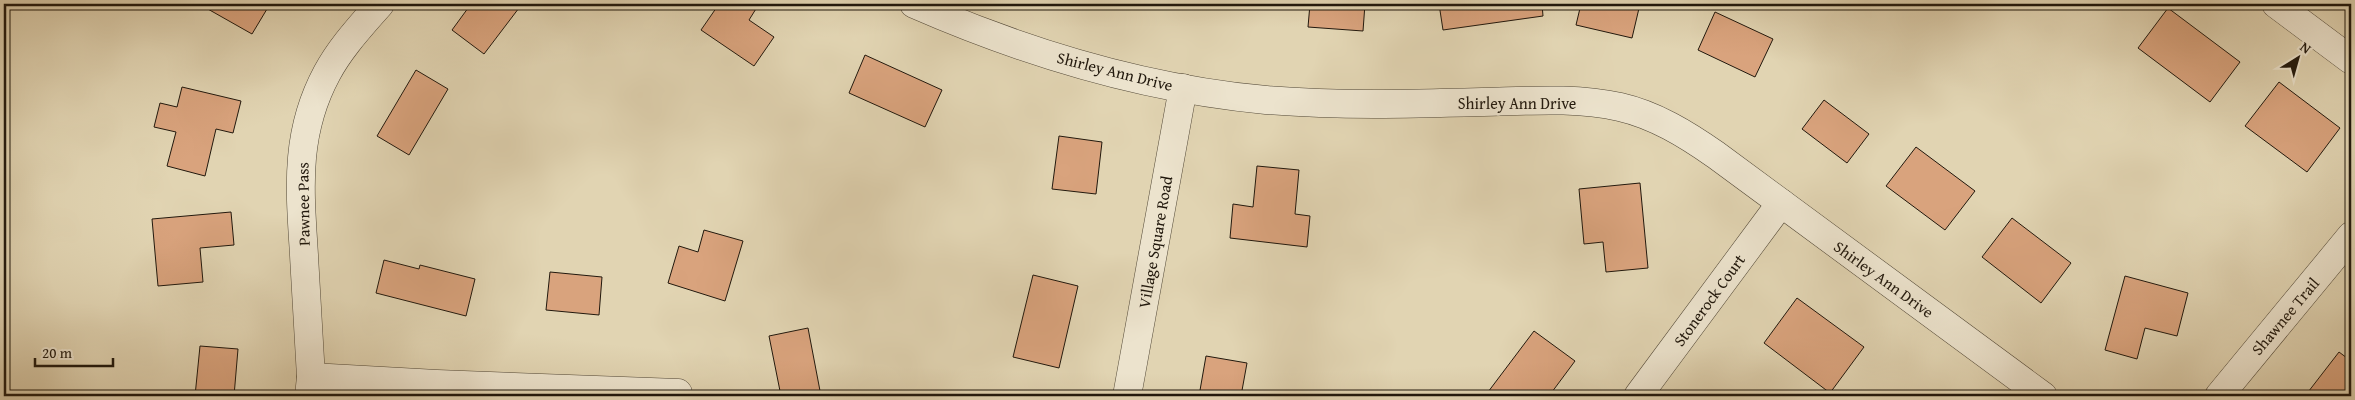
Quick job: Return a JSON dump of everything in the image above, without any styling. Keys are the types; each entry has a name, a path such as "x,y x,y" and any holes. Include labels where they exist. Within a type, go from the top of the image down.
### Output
{"street":[{"name":"Pawnee Pass","path":"310,387 299,175 303,141 312,107 326,74 344,45 380,4"},
{"name":"Shirley Ann Drive","path":"914,4 958,23 1040,51 1183,88 1266,100 1364,105 1573,100 1620,108 1654,119 1686,134 2043,396"},
{"path":"2276,4 2351,60"},
{"name":"Village Square Road","path":"1127,396 1183,88"},
{"name":"Stonerock Court","path":"1638,396 1781,203"},
{"name":"Shawnee Trail","path":"2219,396 2351,236"},
{"path":"310,387 437,384 678,392"}],"building":[{"path":"199,4 270,4 252,34"},
{"path":"471,4 522,4 484,54 452,30"},
{"path":"719,4 759,4 749,20 774,37 754,66 701,30"},
{"path":"1310,4 1365,4 1363,31 1308,27"},
{"path":"1439,4 1542,4 1543,16 1443,30"},
{"path":"1581,4 1640,4 1632,38 1576,25"},
{"path":"2168,8 2240,62 2210,102 2138,48"},
{"path":"1715,12 1773,39 1755,77 1698,50"},
{"path":"865,55 942,90 925,127 849,93"},
{"path":"416,70 448,89 409,155 377,136"},
{"path":"2279,82 2340,128 2307,172 2245,126"},
{"path":"182,87 241,101 233,133 216,129 205,176 167,166 176,132 154,127 160,103 177,107"},
{"path":"1824,100 1869,134 1847,163 1802,129"},
{"path":"1059,136 1102,142 1096,194 1052,189"},
{"path":"1916,147 1975,191 1945,230 1886,186"},
{"path":"1257,166 1299,170 1295,214 1310,216 1307,247 1230,238 1233,204 1253,207"},
{"path":"1640,183 1648,268 1606,272 1603,242 1584,244 1579,189"},
{"path":"231,212 234,245 200,248 203,282 158,286 152,219"},
{"path":"2012,218 2071,263 2041,303 1982,257"},
{"path":"704,230 743,241 725,301 668,283 679,246 698,252"},
{"path":"384,260 419,269 420,265 475,279 466,316 376,293"},
{"path":"550,272 602,277 599,315 546,310"},
{"path":"1033,275 1078,286 1059,368 1013,357"},
{"path":"2125,276 2188,293 2177,336 2145,328 2137,359 2105,350"},
{"path":"1797,298 1864,347 1830,393 1764,343"},
{"path":"808,328 821,396 781,396 769,336"},
{"path":"1534,331 1575,361 1549,396 1485,396"},
{"path":"200,346 238,349 234,396 195,396"},
{"path":"2339,352 2351,361 2351,396 2305,396"},
{"path":"1206,356 1247,363 1241,396 1199,396"}]}
